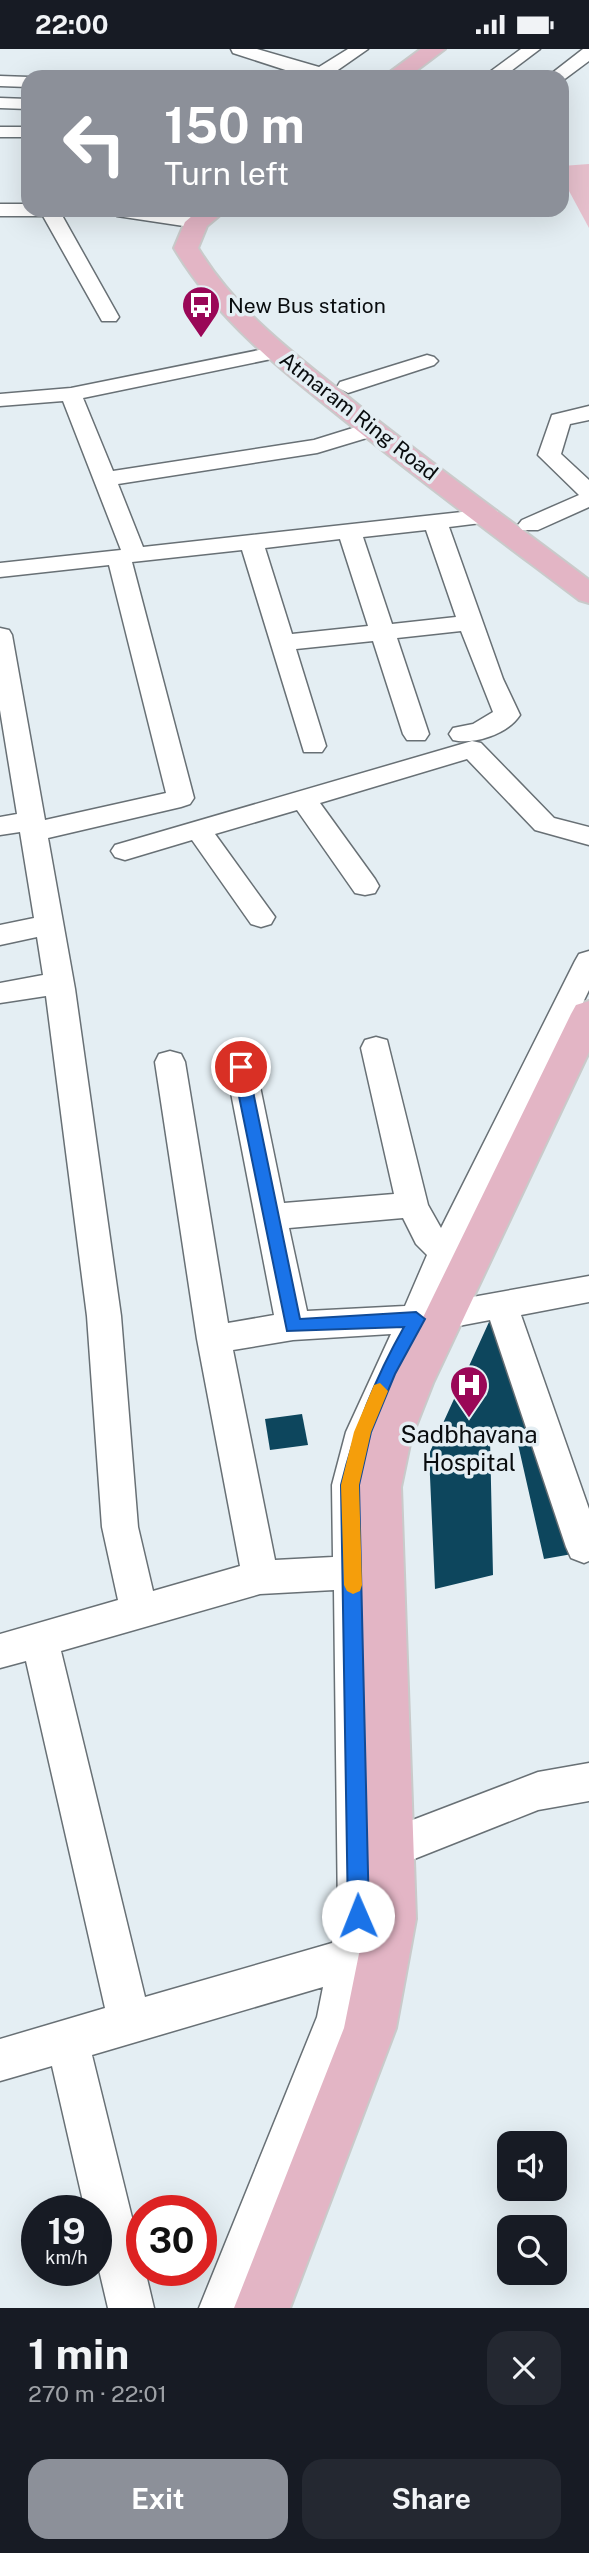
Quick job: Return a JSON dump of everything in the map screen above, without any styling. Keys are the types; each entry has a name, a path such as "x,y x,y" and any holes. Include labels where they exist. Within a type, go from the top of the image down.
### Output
{"main road":[{"path":"404,70 435,49"},
{"path":"428,70 457,49"},
{"name":"Atmaram Ring Road","path":"205,217 186,248 202,278 235,314 372,429 589,594"},
{"name":"Atmaram Ring Road","path":"229,217 217,226 209,248 223,274 255,309 348,387 589,570"},
{"path":"262,2308 370,2028 391,1919 379,1487 390,1439 413,1381 432,1317 470,1260 589,1014"}],"street":[{"path":"239,49 305,70"},
{"path":"254,70 289,49"},
{"path":"332,70 360,49"},
{"path":"502,70 532,49"},
{"path":"566,70 589,53"},
{"path":"0,81 21,82"},
{"path":"0,103 21,104"},
{"path":"0,132 21,132"},
{"path":"4,210 15,232"},
{"path":"52,217 109,317"},
{"path":"0,400 71,394 279,352"},
{"path":"348,387 427,361"},
{"path":"0,826 32,826 181,799 127,557 105,479 71,394"},
{"path":"589,413 560,420 549,455 589,492"},
{"path":"105,479 317,446 372,429"},
{"path":"530,524 589,499"},
{"path":"0,570 436,524 489,516"},
{"path":"436,524 507,715 480,731 462,734"},
{"path":"349,533 416,734"},
{"path":"252,544 313,746"},
{"path":"282,643 471,623"},
{"path":"1,645 59,983 104,1316 120,1527 139,1612"},
{"path":"125,851 471,749 545,824 589,837"},
{"path":"303,799 365,886"},
{"path":"198,829 261,917"},
{"path":"0,935 49,925"},
{"path":"222,2308 338,2017 352,1958 358,1916 350,1485 363,1432 388,1372 432,1317 445,1252 589,961"},
{"path":"0,993 59,983"},
{"path":"376,1048 412,1205 427,1234 445,1252"},
{"path":"170,1062 214,1339 260,1577"},
{"path":"241,1067 293,1326"},
{"path":"272,1217 412,1205"},
{"path":"214,1339 293,1326 432,1317 589,1289"},
{"path":"501,1304 583,1547"},
{"path":"0,1651 260,1577 353,1572"},
{"path":"40,1640 129,2021"},
{"path":"389,1849 538,1791 589,1782"},
{"path":"0,2060 352,1958"},
{"path":"67,2039 131,2308"}],"shaded area":[{"path":"589,164 589,228 569,191 569,165"}],"building":[{"path":"515,1320 589,1533 589,1551 544,1559 515,1431 490,1438 493,1575 435,1589 429,1454 489,1322"},
{"path":"302,1414 308,1445 270,1450 265,1419"}],"slow traffic":[{"path":"353,1585 350,1485 363,1432 380,1391"}],"place":[{"name":"New Bus station","path":"201,339"},
{"name":"Sadbhavana Hospital","path":"469,1419"}],"route":[{"path":"241,1067 293,1326 416,1319 388,1372 363,1432 350,1485 358,1916"}]}
